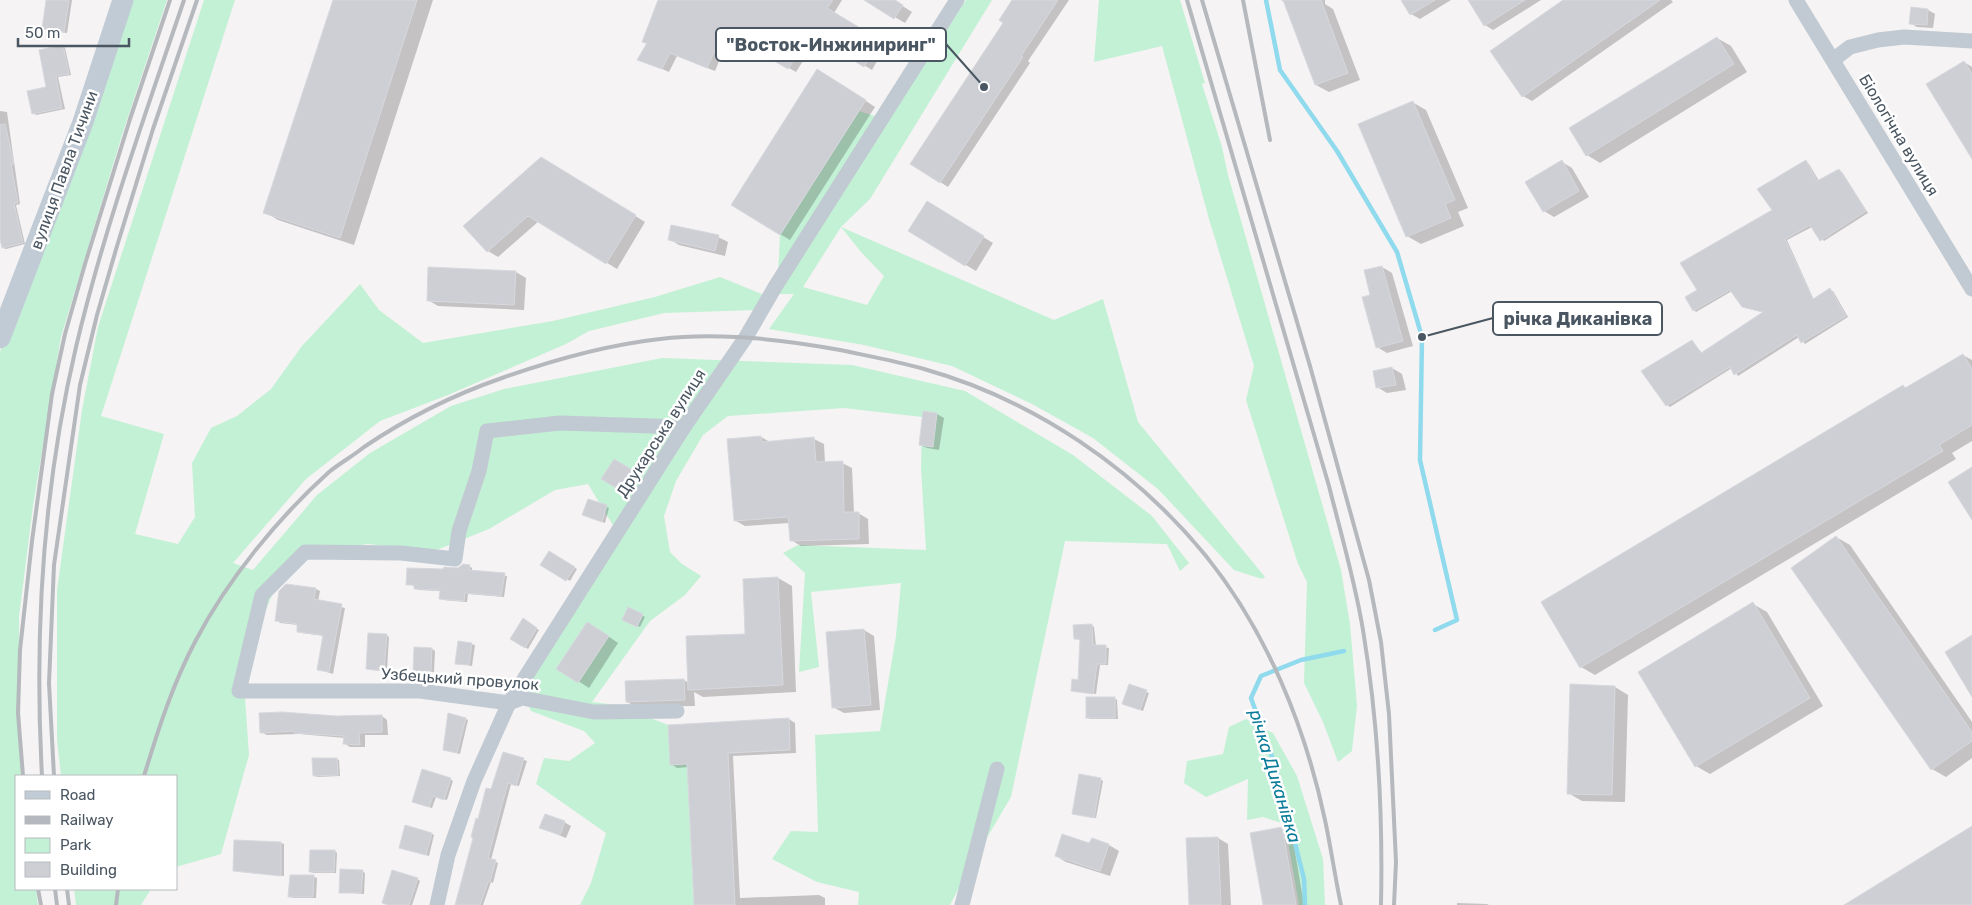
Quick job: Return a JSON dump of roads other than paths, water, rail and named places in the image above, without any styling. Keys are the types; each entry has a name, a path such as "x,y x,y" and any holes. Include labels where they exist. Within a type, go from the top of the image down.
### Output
{"main road":[{"name":"вулиця Павла Тичини","path":"0,338 83,122 123,0"}],"street":[{"name":"Друкарська вулиця","path":"437,905 448,855 474,781 509,703 684,427 746,337 774,287 957,0"},
{"name":"Біологічна вулиця","path":"1796,0 1972,289"},
{"path":"1833,60 1850,46 1878,40 1904,37 1972,41"},
{"name":"Узбецький провулок","path":"676,710 594,712 522,698 509,703 420,691 239,691 262,595 305,552 401,553 454,559 459,531 479,471 487,431 560,423 684,427"},
{"path":"962,905 997,769"}],"waterway":[{"name":"річка Диканівка","path":"1266,0 1280,70 1337,151 1397,252 1422,337 1420,460 1457,620 1435,630"},
{"name":"річка Диканівка","path":"1305,905 1304,879 1277,771 1251,698 1261,676 1301,660 1344,651"}],"railway":[{"path":"23,775 18,713 20,650 32,541 52,394 65,334 85,264 130,119 170,0"},
{"path":"42,775 39,668 44,560 56,453 65,400 76,347 99,259 184,0"},
{"path":"54,775 49,683 54,565 80,385 97,315 117,246 153,129 197,0"},
{"path":"1187,0 1329,486 1356,594 1368,664 1376,732 1380,801 1381,905"},
{"path":"1202,0 1310,366 1369,580 1381,642 1389,714 1396,862 1394,905"},
{"path":"1243,0 1270,140"},
{"path":"144,775 180,673 196,640 223,594 255,550 291,509 329,472 364,447 414,417 466,392 521,371 560,359 620,345 660,339 705,336 773,340 840,350 914,366 965,382 1004,399 1043,419 1079,441 1114,466 1178,524 1228,585 1248,616 1281,681 1295,715 1317,785 1341,905"},
{"path":"38,890 41,905"},
{"path":"55,890 57,905"},
{"path":"67,890 69,905"},
{"path":"116,905 118,890"}],"place":[{"name":"\"Восток-Инжиниринг\"","path":"984,87"},
{"name":"річка Диканівка","path":"1422,337"}]}
